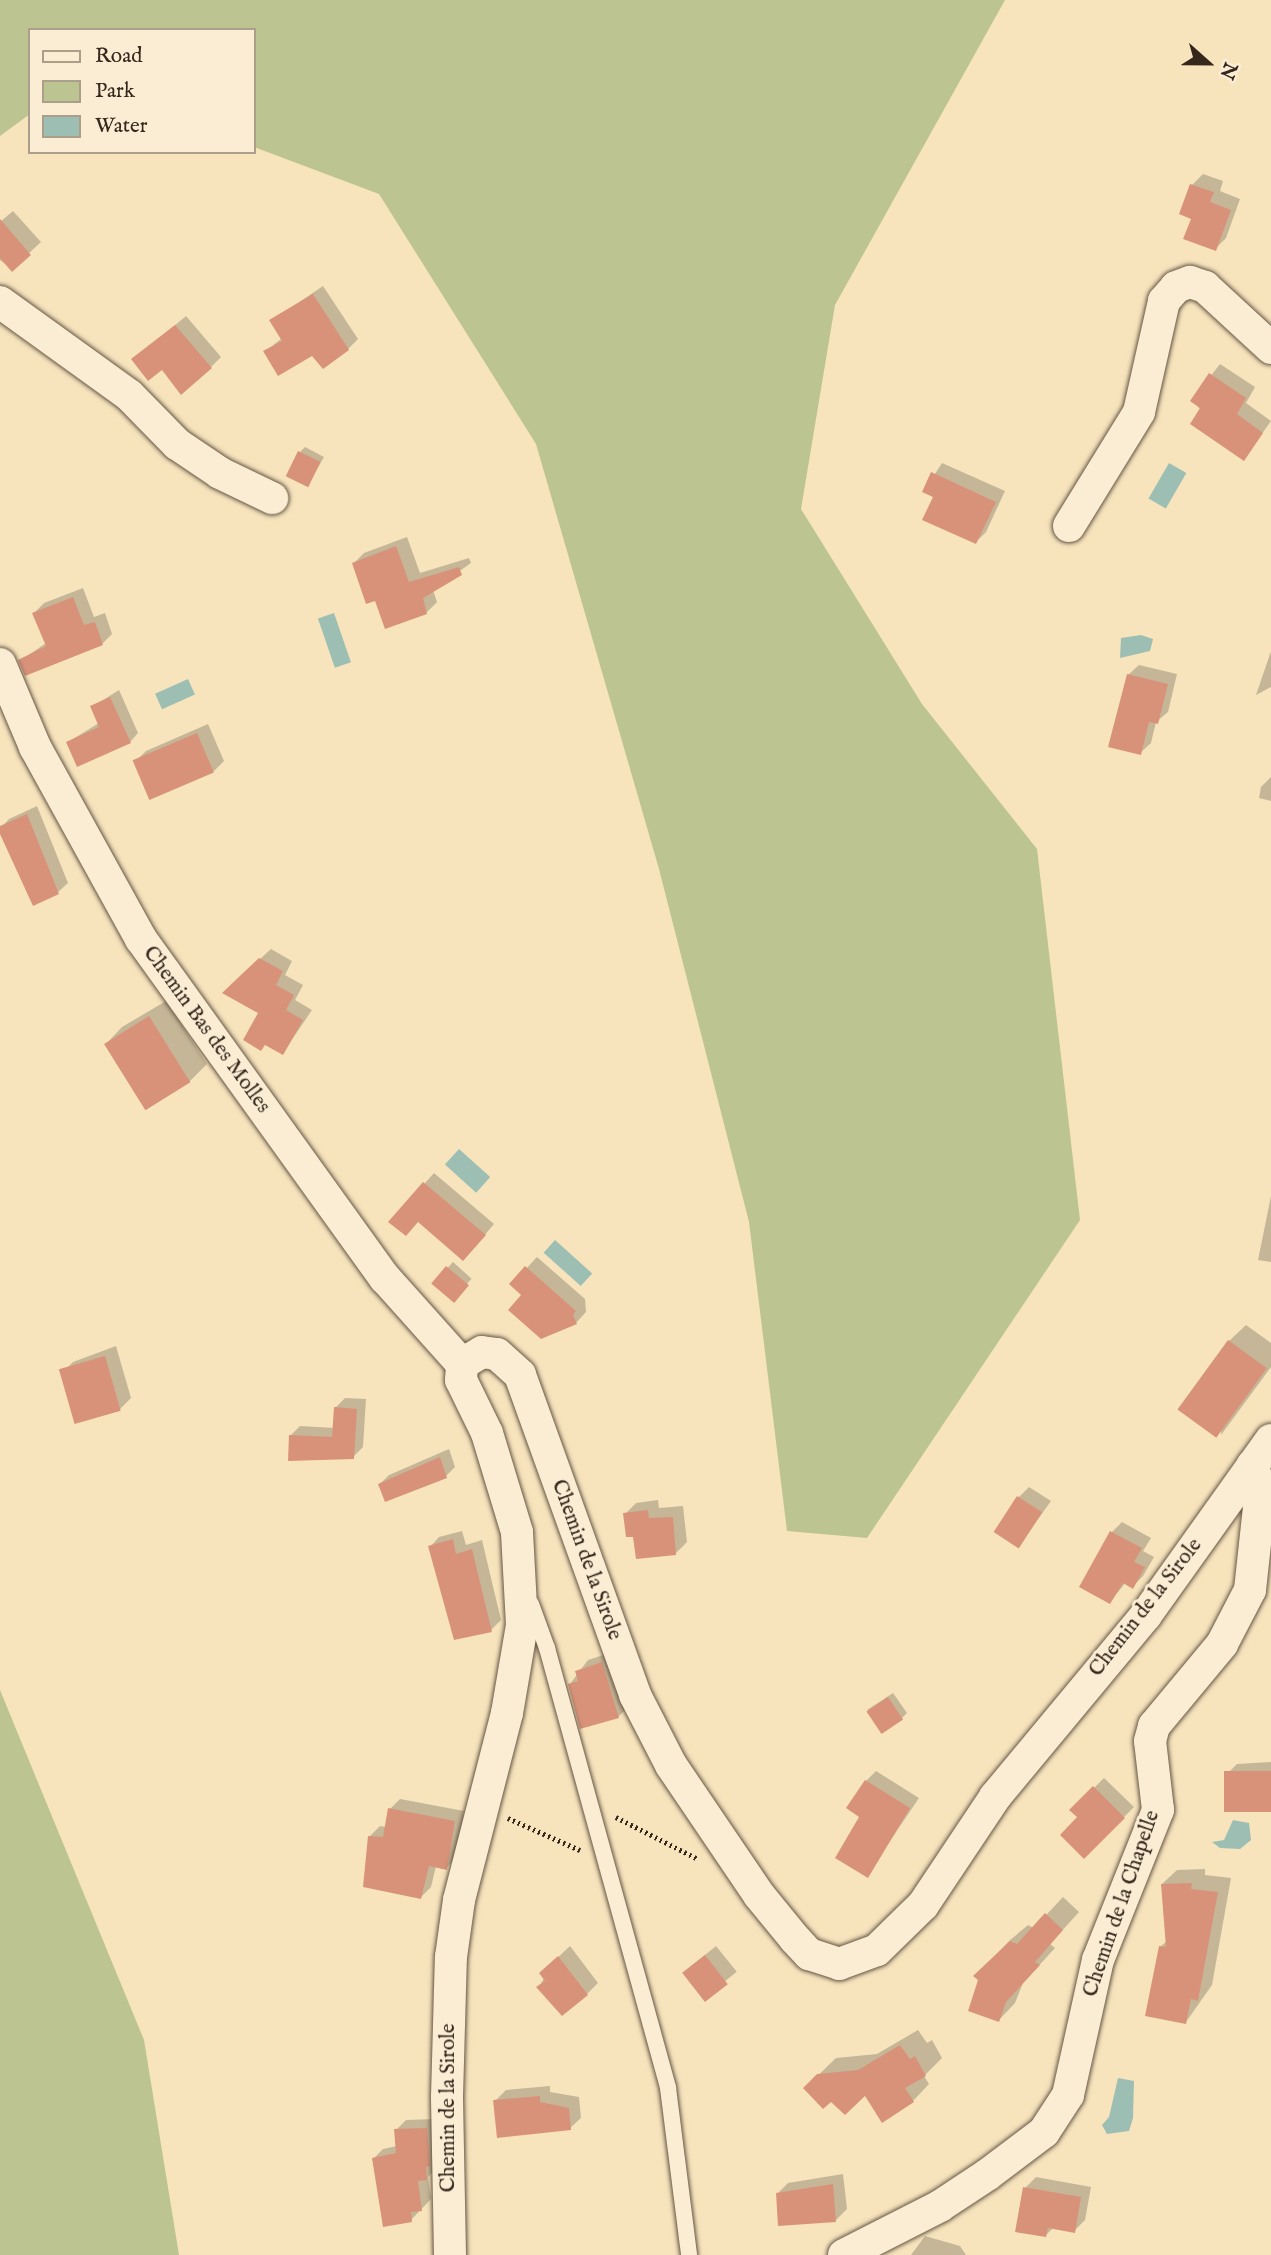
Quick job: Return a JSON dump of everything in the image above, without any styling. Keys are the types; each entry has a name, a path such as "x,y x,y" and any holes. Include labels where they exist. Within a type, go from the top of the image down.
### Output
{"street":[{"path":"1069,527 1139,412 1164,301 1176,287 1190,282 1214,293 1271,348"},
{"path":"0,302 129,395 177,444 220,473 272,498"},
{"name":"Chemin Bas des Molles","path":"0,664 35,747 141,939 385,1279 450,1356 462,1364"},
{"name":"Chemin de la Sirole","path":"450,2255 447,2098 451,1957 459,1900 507,1713 522,1625 517,1532 487,1433 461,1380 462,1364 482,1352 497,1354 520,1376 635,1695 671,1765 759,1895 795,1939 809,1954 839,1964 877,1950 923,1905 995,1797 1146,1615 1271,1440"},
{"name":"Chemin de la Chapelle","path":"844,2255 940,2206 987,2175 1044,2132 1063,2105 1098,1960 1158,1810 1150,1741 1154,1726 1222,1644 1250,1590 1261,1489 1252,1466"}],"lane":[{"path":"519,1573 547,1648 668,2088 689,2255"}],"path":[{"path":"592,1813 627,1819 708,1864"},
{"path":"479,1819 513,1819 606,1863"}],"green space":[{"path":"0,0 1005,0 835,305 801,509 922,704 1037,849 1080,1220 867,1538 787,1531 749,1222 659,869 536,444 379,194 256,148 256,28 28,28 28,115 0,136"},
{"path":"0,1690 144,2040 179,2255 0,2255"}],"water":[{"path":"1169,463 1186,473 1166,509 1148,499"},
{"path":"334,613 351,662 335,668 318,619"},
{"path":"1141,635 1153,639 1150,651 1120,658 1121,638"},
{"path":"188,679 195,695 162,709 155,694"},
{"path":"459,1149 490,1177 476,1193 445,1165"},
{"path":"555,1240 592,1273 581,1286 544,1253"},
{"path":"1233,1820 1249,1823 1251,1840 1240,1849 1220,1848 1212,1842 1224,1840"},
{"path":"1118,2078 1134,2081 1133,2118 1129,2131 1107,2134 1102,2125 1109,2117"}],"building":[{"path":"1190,184 1214,192 1210,202 1231,210 1216,251 1183,239 1191,219 1179,214"},
{"path":"0,219 31,255 12,272 0,258"},
{"path":"313,294 349,350 323,369 312,356 278,376 263,351 282,341 269,320"},
{"path":"175,325 212,368 181,395 162,370 148,381 131,359"},
{"path":"1209,373 1246,398 1237,414 1263,433 1244,461 1190,424 1200,408 1190,401"},
{"path":"298,451 320,462 308,487 286,476"},
{"path":"931,472 996,502 976,544 922,520 933,497 922,492"},
{"path":"396,546 409,582 459,567 462,575 423,598 427,614 385,629 375,601 366,604 352,563"},
{"path":"73,597 84,625 95,622 103,645 25,676 18,660 46,646 32,613"},
{"path":"1127,674 1168,684 1158,724 1149,722 1141,755 1108,747"},
{"path":"110,697 131,743 77,767 66,742 99,727 90,706"},
{"path":"197,733 214,773 149,800 133,760"},
{"path":"27,814 59,894 33,906 0,834 0,826"},
{"path":"259,958 283,971 276,985 294,995 286,1010 303,1020 283,1055 265,1045 261,1051 243,1040 258,1013 222,993"},
{"path":"149,1016 190,1082 145,1110 104,1044"},
{"path":"423,1182 486,1235 463,1261 418,1222 406,1236 388,1222"},
{"path":"446,1266 469,1285 454,1303 431,1284"},
{"path":"525,1266 576,1311 573,1315 577,1324 541,1339 508,1310 521,1295 509,1284"},
{"path":"1228,1340 1267,1368 1216,1438 1177,1410"},
{"path":"105,1356 121,1411 75,1424 59,1369"},
{"path":"334,1407 357,1409 354,1459 288,1461 289,1435 332,1437"},
{"path":"440,1457 447,1478 385,1502 378,1484"},
{"path":"1017,1496 1042,1512 1019,1548 994,1532"},
{"path":"648,1510 649,1518 673,1517 676,1555 636,1559 633,1537 626,1537 623,1513"},
{"path":"1110,1531 1142,1548 1134,1562 1145,1567 1133,1589 1123,1583 1110,1604 1079,1587"},
{"path":"453,1539 456,1554 472,1549 492,1632 454,1640 428,1546"},
{"path":"602,1662 619,1718 580,1729 568,1684 578,1681 575,1671"},
{"path":"888,1697 903,1719 882,1734 866,1712"},
{"path":"1224,1771 1271,1771 1271,1812 1224,1812"},
{"path":"865,1780 910,1808 868,1878 835,1858 859,1817 846,1808"},
{"path":"1093,1786 1125,1818 1084,1859 1060,1835 1077,1817 1069,1810"},
{"path":"388,1808 455,1821 447,1870 429,1866 421,1899 363,1887 368,1836 383,1837"},
{"path":"1192,1883 1191,1889 1218,1892 1198,2001 1191,1999 1186,2024 1145,2016 1159,1946 1166,1947 1161,1884"},
{"path":"1045,1913 1063,1930 1035,1962 1040,1965 1006,2002 999,2022 968,2011 978,1980 973,1976 1010,1941 1017,1944"},
{"path":"705,1955 728,1984 705,2002 682,1973"},
{"path":"558,1956 588,1995 562,2016 536,1987 545,1981 539,1973"},
{"path":"900,2045 910,2059 915,2056 926,2076 905,2088 914,2102 882,2123 865,2096 845,2115 831,2102 823,2109 803,2088 817,2074 858,2070"},
{"path":"540,2096 540,2102 569,2108 571,2130 497,2138 493,2100"},
{"path":"427,2128 430,2166 426,2167 427,2180 418,2181 422,2211 411,2212 412,2222 383,2227 372,2158 396,2153 394,2129"},
{"path":"833,2184 836,2222 778,2226 776,2193"},
{"path":"1023,2187 1081,2197 1075,2233 1048,2228 1046,2237 1015,2232"}]}
